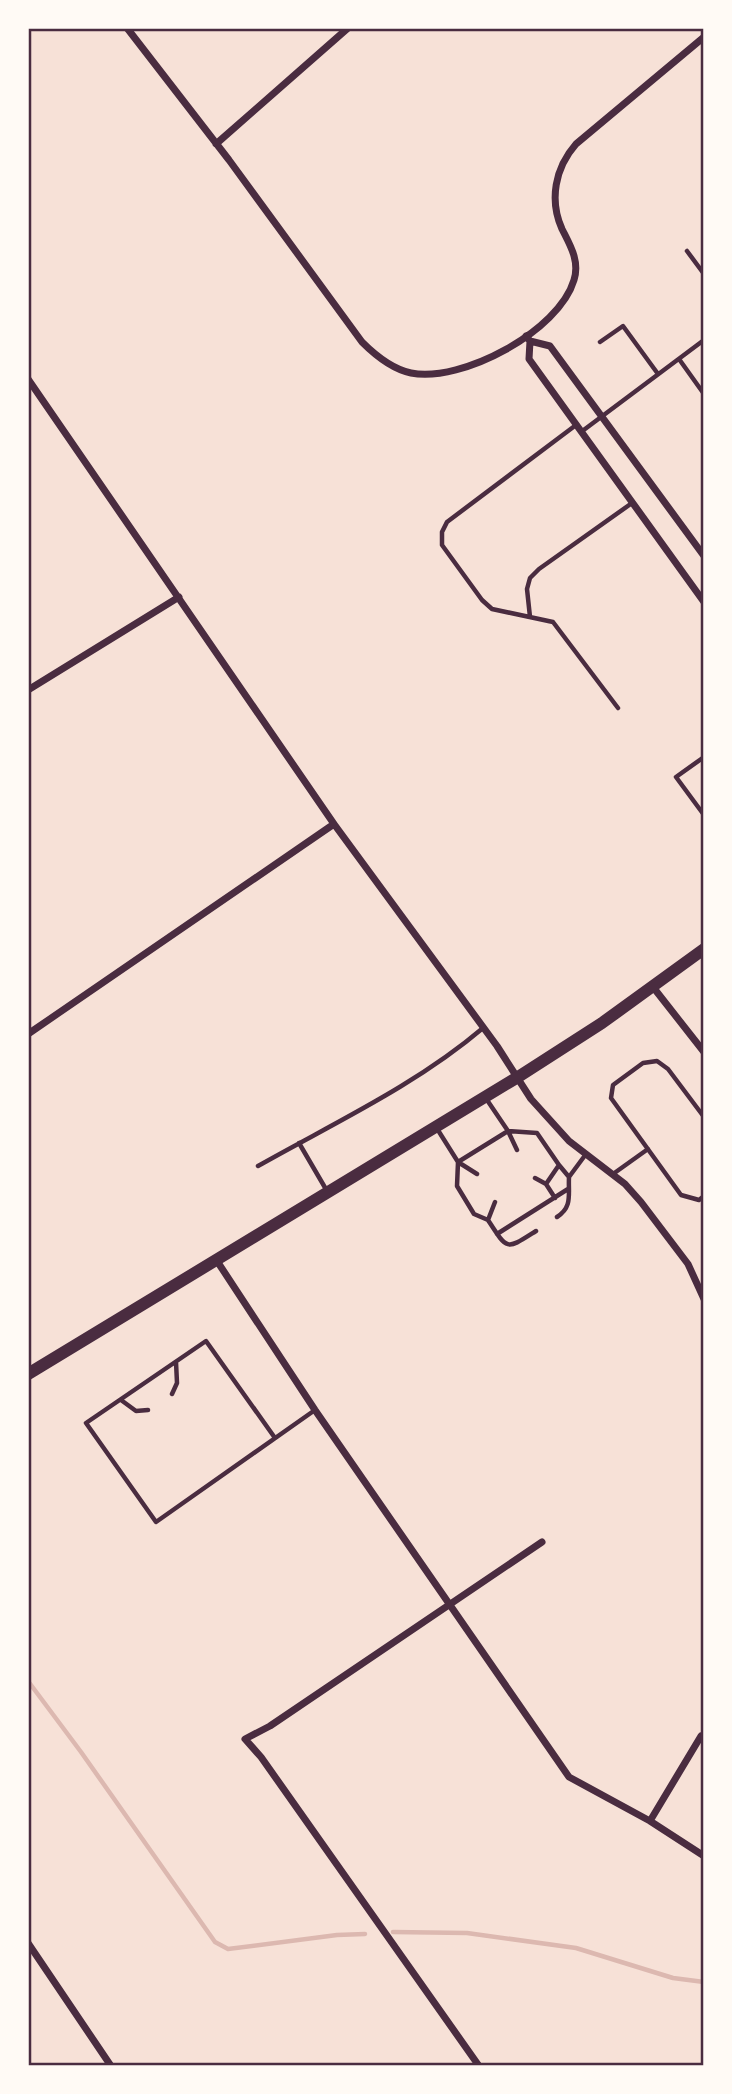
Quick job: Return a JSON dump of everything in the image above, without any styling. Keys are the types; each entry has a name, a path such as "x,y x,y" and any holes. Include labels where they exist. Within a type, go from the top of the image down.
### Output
{"main road":[{"path":"28,1374 518,1077 602,1023 704,949"}],"street":[{"path":"127,28 362,342 396,368 422,375 450,373 498,355 528,339 560,305 574,280 575,258 561,226 554,197 561,166 570,151 596,126 704,37"},
{"path":"216,144 348,28"},
{"path":"528,339 551,346 704,556"},
{"path":"528,339 528,359 704,602"},
{"path":"28,379 334,824 483,1027 531,1099 569,1141 613,1174 641,1202 688,1264 704,1299"},
{"path":"28,690 179,597"},
{"path":"28,1034 334,824"},
{"path":"653,987 704,1052"},
{"path":"217,1261 316,1410 569,1777 650,1821 704,1856"},
{"path":"479,2066 261,1757 245,1739 270,1726 542,1542"},
{"path":"650,1821 701,1736"},
{"path":"28,1943 111,2066"}],"lane":[{"path":"687,251 704,274"},
{"path":"600,342 623,326 658,374"},
{"path":"618,708 553,622 492,608 482,600 442,545 442,532 447,522 578,428 602,415 704,340"},
{"path":"679,359 704,394"},
{"path":"530,617 527,589 530,578 632,503"},
{"path":"704,757 676,778 704,815"},
{"path":"258,1166 391,1091 441,1060 483,1027"},
{"path":"704,1117 668,1069 657,1061 643,1063 612,1085 611,1098 681,1195 699,1200 704,1196"},
{"path":"485,1097 508,1131 517,1150"},
{"path":"436,1127 458,1162 477,1174"},
{"path":"458,1162 508,1131 537,1133 569,1177"},
{"path":"299,1143 327,1192"},
{"path":"613,1174 648,1149"},
{"path":"557,1217 569,1208 569,1177 586,1154"},
{"path":"458,1162 457,1186 474,1214 488,1220 507,1245 512,1246 536,1231"},
{"path":"546,1184 559,1165"},
{"path":"535,1178 546,1184 555,1198"},
{"path":"497,1234 568,1189"},
{"path":"488,1220 495,1202"},
{"path":"275,1438 206,1341 86,1423 156,1522 316,1410"},
{"path":"172,1394 177,1383 176,1362"},
{"path":"121,1400 136,1411 148,1410"}],"waterway":[{"path":"28,1681 215,1942 228,1949 365,1934"},
{"path":"393,1932 467,1933 576,1948 673,1978 704,1982"}]}
